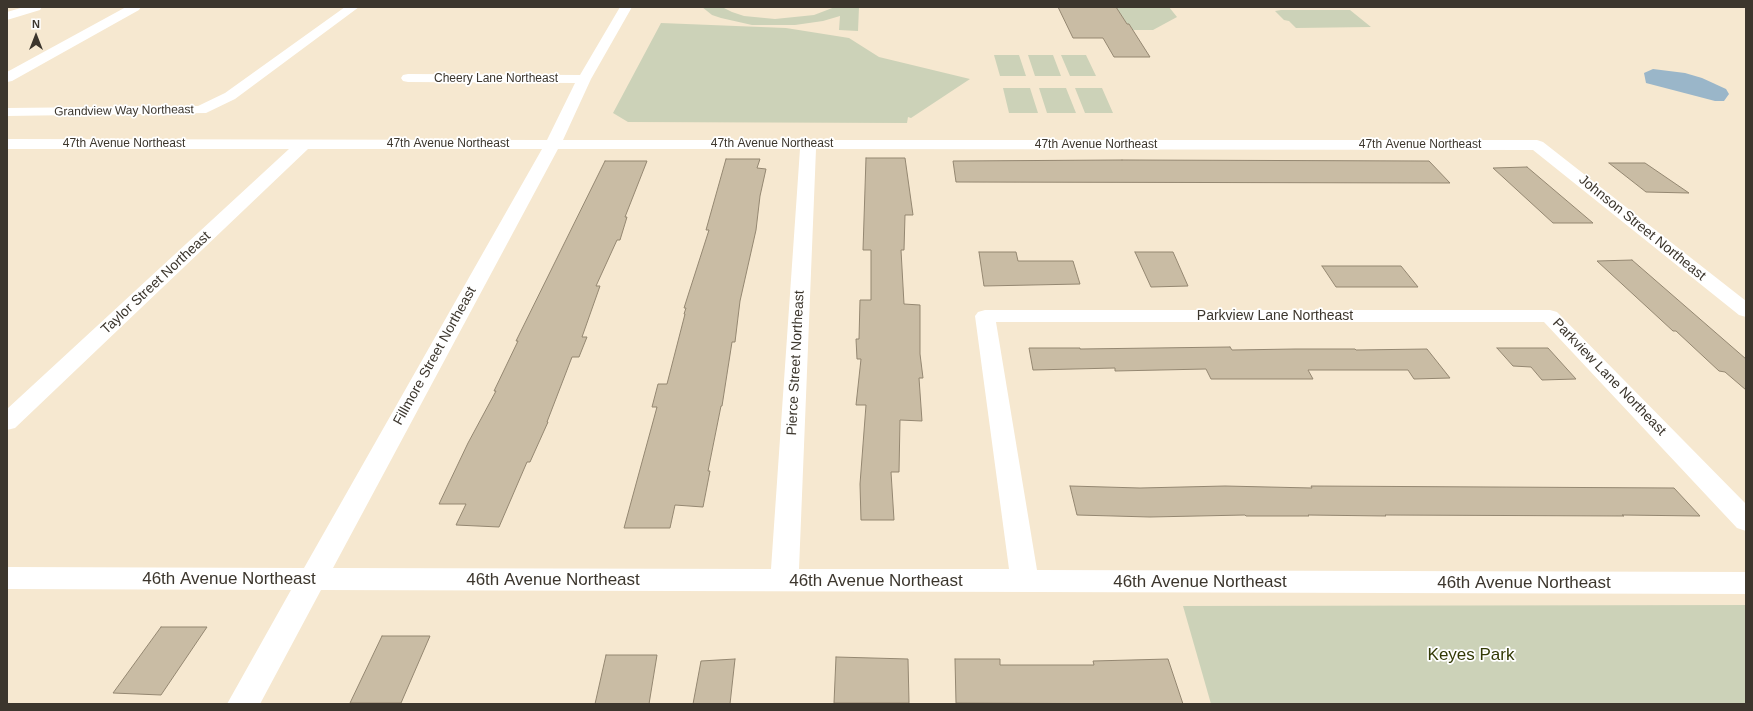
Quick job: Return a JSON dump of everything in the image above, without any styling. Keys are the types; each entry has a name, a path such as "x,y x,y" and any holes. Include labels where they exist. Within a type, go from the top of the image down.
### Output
{"street":[{"path":"7,16 36,7"},
{"path":"7,78 136,7"},
{"name":"Grandview Way Northeast","path":"7,112 201,110 230,96 353,7"},
{"name":"Fillmore Street Northeast","path":"243,704 553,144 584,79 626,7"},
{"name":"Cheery Lane Northeast","path":"408,78 584,79"},
{"name":"47th Avenue Northeast","path":"7,144 1538,145"},
{"path":"7,158 28,144"},
{"name":"Taylor Street Northeast","path":"7,422 304,144"},
{"name":"Pierce Street Northeast","path":"784,581 808,144"},
{"name":"Johnson Street Northeast","path":"1538,145 1746,311"},
{"name":"Parkview Lane Northeast","path":"1025,582 985,316 1550,316 1746,521"},
{"name":"46th Avenue Northeast","path":"7,578 1746,583"}],"green space":[{"path":"702,7 722,7 744,16 775,19 814,15 835,7 859,7 858,31 839,30 840,16 823,21 795,25 752,25 712,15"},
{"path":"1116,7 1169,7 1177,17 1153,30 1133,30 1129,24 1127,24"},
{"path":"1350,10 1371,27 1296,28 1289,21 1284,20 1275,11"},
{"path":"661,23 786,28 849,38 879,57 970,79 911,118 908,117 907,123 628,122 613,113"},
{"path":"994,55 1019,55 1026,76 1000,76"},
{"path":"1028,55 1053,55 1061,76 1035,76"},
{"path":"1061,55 1086,55 1096,76 1070,76"},
{"path":"1003,88 1030,88 1038,113 1009,113"},
{"path":"1039,88 1066,88 1076,113 1047,113"},
{"path":"1075,88 1102,88 1113,113 1085,113"},
{"name":"Keyes Park","path":"1746,605 1746,704 1211,704 1183,606"}],"water":[{"path":"1653,69 1685,73 1702,78 1726,89 1729,94 1724,101 1715,101 1646,83 1644,73"}],"building":[{"path":"1058,7 1116,7 1150,57 1114,57 1103,38 1073,38"},
{"path":"866,158 905,158 913,215 905,215 904,250 901,250 904,304 920,305 920,354 923,378 919,378 922,421 900,420 899,472 891,472 894,520 861,520 860,484 866,405 856,405 861,359 857,359 856,339 859,339 860,300 871,300 871,250 863,250"},
{"path":"726,159 760,159 757,168 766,169 760,196 756,230 740,301 735,342 732,342 722,406 708,471 710,471 703,507 675,505 670,528 624,528 657,407 652,407 658,384 667,384 685,314 686,308 684,308 709,230 706,230"},
{"path":"605,161 647,161 625,217 627,217 620,240 617,240 596,286 600,286 582,337 587,337 579,357 572,357 548,422 530,462 527,462 499,527 456,525 466,504 439,504 468,443 496,391 494,391 518,341 516,341"},
{"path":"953,161 1429,161 1450,183 956,182"},
{"path":"1609,163 1645,163 1689,193 1646,192"},
{"path":"1527,167 1593,223 1553,223 1493,168"},
{"path":"979,252 1016,252 1018,261 1073,261 1080,284 984,286"},
{"path":"1135,252 1173,252 1188,286 1151,287"},
{"path":"1632,260 1746,359 1746,390 1725,372 1719,371 1597,261"},
{"path":"1322,266 1401,266 1418,287 1336,287"},
{"path":"1230,347 1232,350 1427,349 1450,378 1414,379 1408,370 1308,370 1313,379 1211,379 1206,369 1115,371 1115,368 1033,370 1029,348 1080,349"},
{"path":"1497,348 1548,348 1576,379 1542,380 1531,367 1513,366"},
{"path":"1070,486 1140,488 1225,486 1312,488 1311,486 1674,488 1700,516 1245,515 1150,517 1077,515"},
{"path":"161,627 207,627 161,695 113,693"},
{"path":"382,636 430,636 401,703 350,703"},
{"path":"606,655 657,655 649,704 595,704"},
{"path":"836,657 908,659 909,703 834,703"},
{"path":"735,659 730,704 693,704 701,661"},
{"path":"955,659 1000,659 1000,665 1094,665 1093,661 1168,659 1183,704 956,703"}]}
